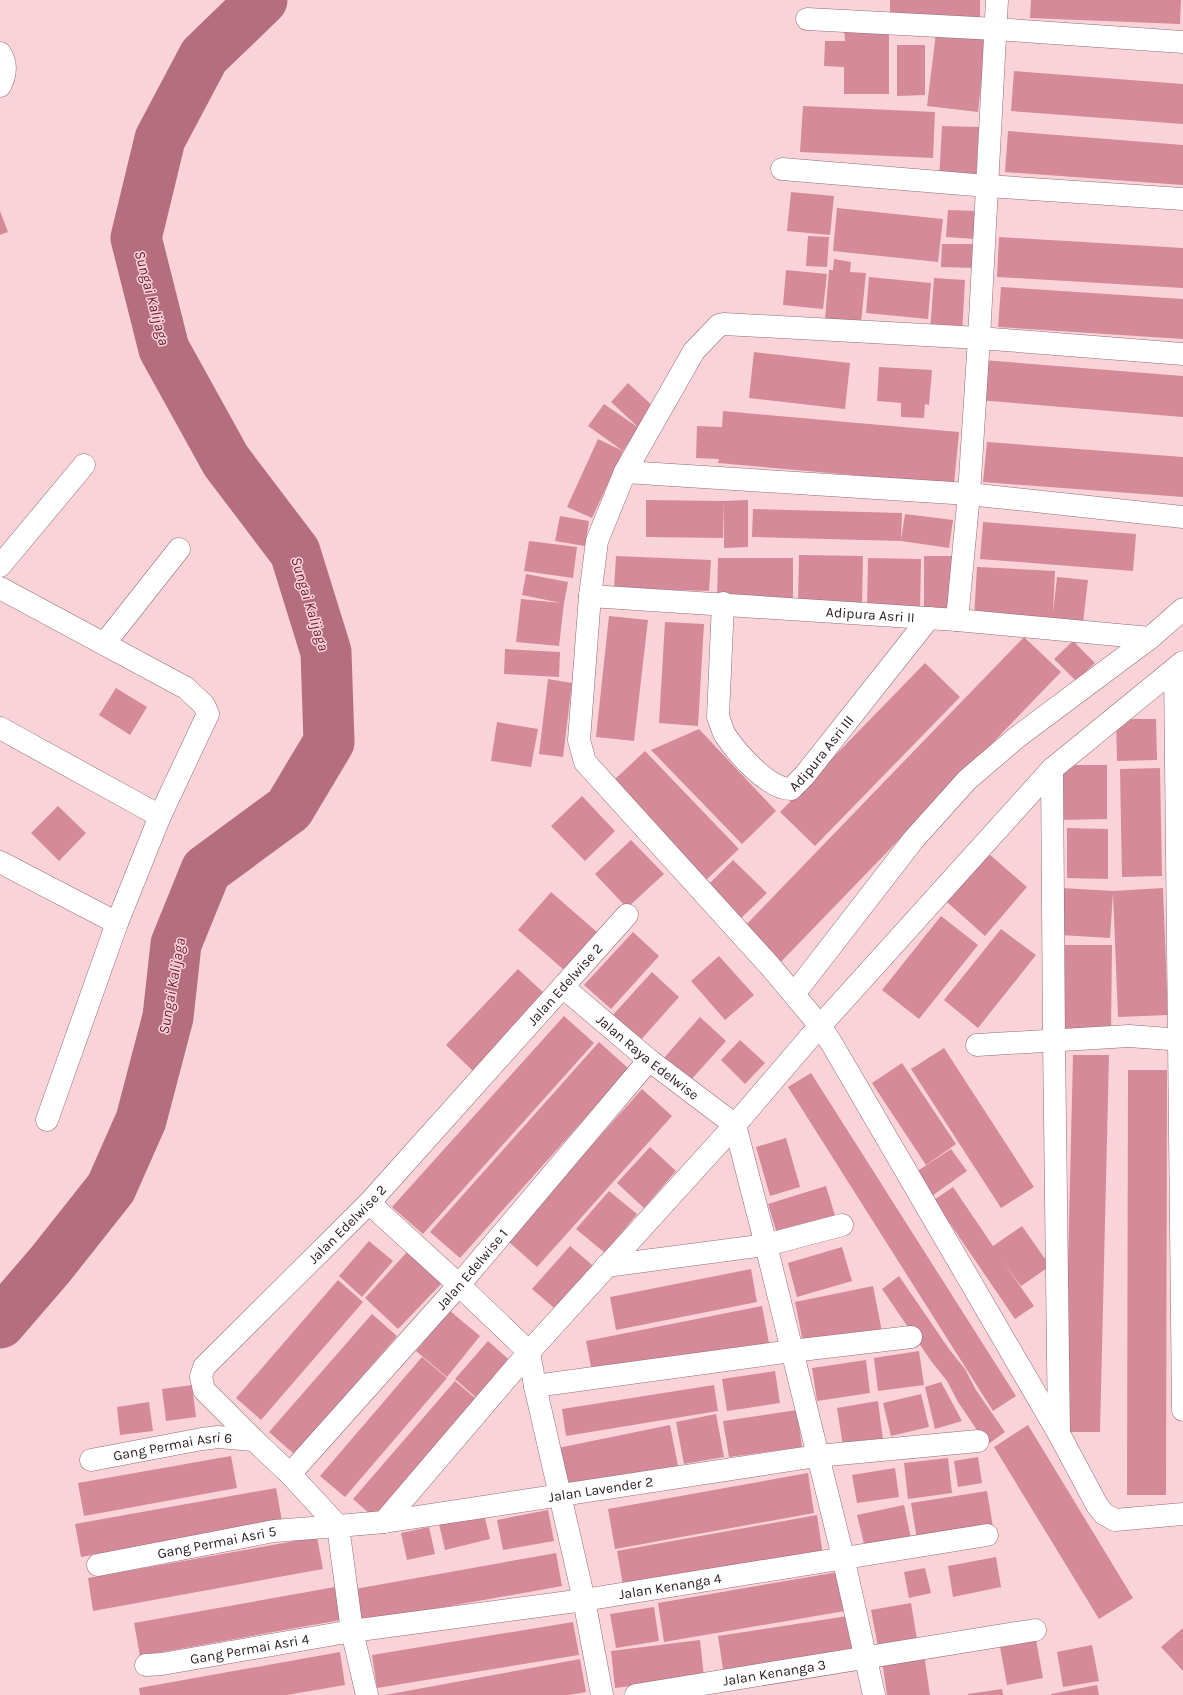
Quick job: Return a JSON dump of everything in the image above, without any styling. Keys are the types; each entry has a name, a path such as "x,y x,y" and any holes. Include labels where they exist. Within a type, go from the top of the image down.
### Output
{"street":[{"path":"957,620 969,494 997,0"},
{"path":"807,19 995,29 1183,42"},
{"path":"0,53 4,58 5,72 0,86"},
{"path":"782,169 987,186 1183,199"},
{"path":"1183,354 979,338 720,325 694,351 625,472 597,541 590,596 579,740 585,762 770,966 821,1027 1059,1434 1097,1505 1104,1514 1115,1520 1183,1514"},
{"path":"0,566 84,465"},
{"path":"625,472 969,494 1183,517"},
{"path":"104,644 179,549"},
{"path":"0,588 186,688 201,701 208,714 160,816 117,923 47,1120"},
{"name":"Adipura Asri II","path":"590,596 723,603 957,620 1150,638"},
{"name":"Adipura Asri III","path":"723,603 718,718 725,734 754,769 774,784 787,789 791,789 804,776 929,618"},
{"path":"794,994 914,839 967,780 1016,738 1150,638 1183,609"},
{"path":"384,1522 529,1352 735,1125 1052,769 1179,665"},
{"path":"1179,665 1183,1410"},
{"path":"0,728 160,816"},
{"path":"1052,769 1059,1434"},
{"path":"0,862 117,923"},
{"name":"Jalan Edelwise 2","path":"338,1526 290,1474 204,1390 201,1377 204,1367 369,1203 627,915"},
{"name":"Jalan Raya Edelwise","path":"563,987 649,1060 735,1125"},
{"path":"976,1045 1129,1036 1182,1040"},
{"name":"Jalan Edelwise 1","path":"290,1474 459,1285 649,1060"},
{"path":"735,1125 792,1351 874,1695"},
{"path":"369,1203 459,1285 529,1352 535,1386 584,1600 602,1695"},
{"path":"606,1266 766,1245 842,1225"},
{"path":"535,1386 792,1351 911,1337"},
{"name":"Gang Permai Asri 6","path":"91,1460 218,1437 254,1440"},
{"name":"Jalan Lavender 2","path":"338,1526 384,1522 817,1456 978,1442"},
{"path":"338,1526 352,1631 367,1695"},
{"name":"Gang Permai Asri 5","path":"98,1565 274,1532 338,1526"},
{"name":"Jalan Kenanga 4","path":"352,1631 584,1600 842,1557 987,1535"},
{"name":"Jalan Kenanga 3","path":"636,1695 1034,1630"},
{"name":"Gang Permai Asri 4","path":"146,1666 352,1631"}],"building":[{"path":"890,0 980,0 980,19 890,18"},
{"path":"1031,0 1181,0 1180,24 1030,18"},
{"path":"844,27 889,27 889,94 844,94 844,67 824,66 825,41 845,41"},
{"path":"936,33 986,39 978,112 927,106"},
{"path":"897,45 925,45 925,95 897,96"},
{"path":"1014,71 1183,84 1183,124 1011,111"},
{"path":"803,106 935,112 933,158 800,152"},
{"path":"942,126 979,127 976,181 939,180"},
{"path":"1008,131 1183,145 1183,185 1005,172"},
{"path":"791,192 834,196 830,235 787,231"},
{"path":"837,208 943,219 938,262 833,251"},
{"path":"948,210 976,211 975,239 946,237"},
{"path":"0,211 8,232 0,235"},
{"path":"808,236 829,237 827,267 806,266"},
{"path":"999,237 1183,248 1183,288 997,277"},
{"path":"942,244 977,244 977,268 941,267"},
{"path":"834,259 851,262 850,272 866,273 861,323 825,320 829,270 833,270"},
{"path":"786,270 827,274 823,309 783,305"},
{"path":"869,277 931,283 928,319 866,313"},
{"path":"934,278 965,280 962,333 930,331"},
{"path":"1001,287 1183,299 1183,339 998,327"},
{"path":"754,352 850,363 845,409 749,398"},
{"path":"982,360 1183,376 1183,417 978,400"},
{"path":"879,367 932,370 929,405 925,404 924,418 901,417 901,403 877,401"},
{"path":"628,383 657,410 639,428 611,402"},
{"path":"604,404 639,428 623,451 588,426"},
{"path":"723,411 959,432 954,484 718,463 719,459 696,458 697,426 722,427"},
{"path":"598,439 623,451 592,518 567,507"},
{"path":"987,442 1183,457 1183,497 983,482"},
{"path":"646,500 724,501 723,538 646,537"},
{"path":"748,500 748,547 724,548 724,501"},
{"path":"753,509 902,513 901,540 905,514 953,520 949,548 901,541 752,537"},
{"path":"560,516 589,521 585,546 555,541"},
{"path":"983,522 1136,534 1133,571 980,559"},
{"path":"529,541 577,547 573,578 524,571"},
{"path":"799,555 863,556 862,605 798,605"},
{"path":"616,556 711,560 709,591 614,588"},
{"path":"924,556 952,556 952,615 924,615"},
{"path":"718,558 793,558 793,599 717,599"},
{"path":"868,558 921,559 920,612 867,610"},
{"path":"977,567 1055,571 1053,613 1057,577 1088,580 1083,623 974,617"},
{"path":"526,574 568,582 559,646 516,642 521,599 561,603 522,595"},
{"path":"609,616 648,620 634,741 596,737"},
{"path":"665,622 704,624 698,726 659,723"},
{"path":"1024,637 1061,672 777,966 740,931"},
{"path":"1073,641 1095,663 1076,681 1054,659"},
{"path":"505,649 560,652 559,677 504,674"},
{"path":"925,663 960,697 815,846 780,812"},
{"path":"548,679 572,683 563,757 539,754"},
{"path":"116,688 147,707 130,735 99,715"},
{"path":"1116,719 1156,719 1157,760 1117,761"},
{"path":"497,722 538,729 531,767 491,761"},
{"path":"699,729 776,811 742,844 651,750"},
{"path":"645,751 739,849 706,880 613,781"},
{"path":"1061,765 1107,765 1107,819 1061,820"},
{"path":"1160,768 1162,876 1122,877 1120,769"},
{"path":"582,796 615,831 585,861 551,826"},
{"path":"58,806 86,833 59,861 31,833"},
{"path":"1067,828 1108,829 1108,879 1067,878"},
{"path":"631,840 664,874 627,908 595,874"},
{"path":"989,854 1027,887 985,936 947,902"},
{"path":"733,860 767,893 739,920 706,887"},
{"path":"1062,888 1113,891 1163,888 1168,1015 1118,1017 1113,893 1110,938 1060,935"},
{"path":"551,892 597,932 564,970 518,930"},
{"path":"941,916 978,945 919,1019 882,990"},
{"path":"1001,929 1036,955 978,1028 944,1000"},
{"path":"633,932 659,956 611,1009 584,985"},
{"path":"1059,945 1112,945 1111,1033 1058,1033"},
{"path":"719,956 754,995 725,1020 691,981"},
{"path":"518,969 546,995 474,1072 446,1045"},
{"path":"652,972 679,997 639,1042 611,1017"},
{"path":"564,1016 594,1043 423,1234 392,1207"},
{"path":"700,1017 726,1041 690,1081 664,1058"},
{"path":"740,1040 765,1063 745,1084 721,1060"},
{"path":"599,1042 629,1069 460,1258 430,1232"},
{"path":"944,1048 1034,1187 1001,1208 911,1069"},
{"path":"1073,1055 1109,1055 1100,1432 1064,1432"},
{"path":"902,1063 956,1144 926,1165 872,1083"},
{"path":"1128,1070 1167,1070 1166,1495 1127,1495"},
{"path":"811,1073 1016,1396 993,1411 788,1087"},
{"path":"642,1089 672,1116 537,1267 507,1240"},
{"path":"786,1138 800,1187 770,1196 756,1147"},
{"path":"650,1147 676,1171 644,1208 617,1183"},
{"path":"951,1149 967,1171 929,1198 913,1174"},
{"path":"826,1186 836,1219 778,1237 768,1204"},
{"path":"953,1187 993,1246 1022,1226 1050,1266 1021,1286 1002,1260 1034,1306 1015,1319 934,1200"},
{"path":"609,1191 637,1214 605,1253 576,1229"},
{"path":"369,1241 393,1261 362,1297 339,1276"},
{"path":"570,1246 598,1270 560,1313 532,1289"},
{"path":"842,1247 852,1281 797,1297 788,1263"},
{"path":"408,1251 442,1283 398,1329 365,1298"},
{"path":"751,1269 757,1302 616,1330 610,1297"},
{"path":"899,1276 949,1349 965,1369 976,1390 1005,1432 987,1445 958,1402 947,1381 931,1361 882,1289"},
{"path":"338,1280 363,1302 261,1420 236,1398"},
{"path":"873,1286 882,1332 804,1347 795,1302"},
{"path":"762,1306 769,1343 593,1377 586,1341"},
{"path":"450,1311 480,1336 447,1377 416,1351"},
{"path":"372,1314 397,1336 294,1454 269,1432"},
{"path":"488,1341 514,1364 480,1401 455,1379"},
{"path":"919,1351 924,1385 878,1391 874,1358"},
{"path":"422,1357 447,1378 345,1497 320,1476"},
{"path":"866,1360 870,1393 817,1401 812,1368"},
{"path":"775,1371 780,1403 727,1411 722,1379"},
{"path":"455,1381 481,1403 378,1521 353,1499"},
{"path":"941,1382 962,1421 935,1429 925,1387"},
{"path":"192,1385 196,1417 166,1421 162,1389"},
{"path":"714,1385 718,1411 566,1436 562,1409"},
{"path":"921,1394 929,1427 891,1436 883,1403"},
{"path":"878,1401 883,1440 843,1446 837,1408"},
{"path":"149,1402 153,1431 120,1435 117,1407"},
{"path":"797,1410 802,1447 729,1457 723,1421"},
{"path":"716,1414 724,1457 684,1464 676,1422"},
{"path":"670,1425 678,1466 566,1489 558,1448"},
{"path":"1028,1425 1133,1598 1099,1619 994,1447"},
{"path":"231,1456 237,1488 84,1516 78,1483"},
{"path":"978,1457 982,1483 958,1487 954,1461"},
{"path":"948,1458 952,1493 908,1499 904,1463"},
{"path":"895,1468 899,1497 857,1503 852,1475"},
{"path":"808,1473 814,1513 615,1549 608,1509"},
{"path":"276,1488 282,1521 81,1557 75,1524"},
{"path":"987,1491 993,1527 917,1539 911,1503"},
{"path":"904,1505 911,1538 865,1548 857,1515"},
{"path":"548,1510 554,1541 503,1550 497,1520"},
{"path":"484,1514 490,1539 445,1550 439,1524"},
{"path":"817,1515 823,1555 624,1591 617,1551"},
{"path":"429,1527 435,1554 407,1560 401,1533"},
{"path":"317,1537 323,1569 93,1611 88,1578"},
{"path":"556,1553 562,1586 361,1622 355,1589"},
{"path":"996,1557 1001,1587 953,1597 948,1566"},
{"path":"925,1568 931,1593 909,1598 904,1572"},
{"path":"838,1572 845,1611 664,1642 658,1603"},
{"path":"335,1587 341,1620 140,1656 134,1623"},
{"path":"911,1603 917,1639 878,1647 871,1610"},
{"path":"654,1607 659,1641 616,1648 610,1614"},
{"path":"848,1616 854,1656 724,1676 718,1636"},
{"path":"573,1622 579,1655 377,1688 372,1655"},
{"path":"1183,1628 1183,1671 1161,1647"},
{"path":"700,1640 704,1677 615,1688 611,1651"},
{"path":"1036,1640 1043,1678 1007,1685 1000,1647"},
{"path":"1092,1645 1099,1681 1063,1687 1057,1652"},
{"path":"340,1652 345,1685 287,1695 140,1695 139,1688"},
{"path":"924,1654 930,1695 887,1695 882,1660"},
{"path":"580,1659 586,1692 569,1695 385,1695"},
{"path":"1097,1685 1099,1695 1051,1695 1051,1694"},
{"path":"1002,1689 1003,1695 968,1695 968,1694"}],"waterway":[{"name":"Sungai Kalijaga","path":"0,1323 50,1265 111,1188 141,1120 168,1017 176,944 206,870 289,809 329,742 326,652 295,552 226,461 164,349 136,238 160,139 204,56 262,0"}]}
